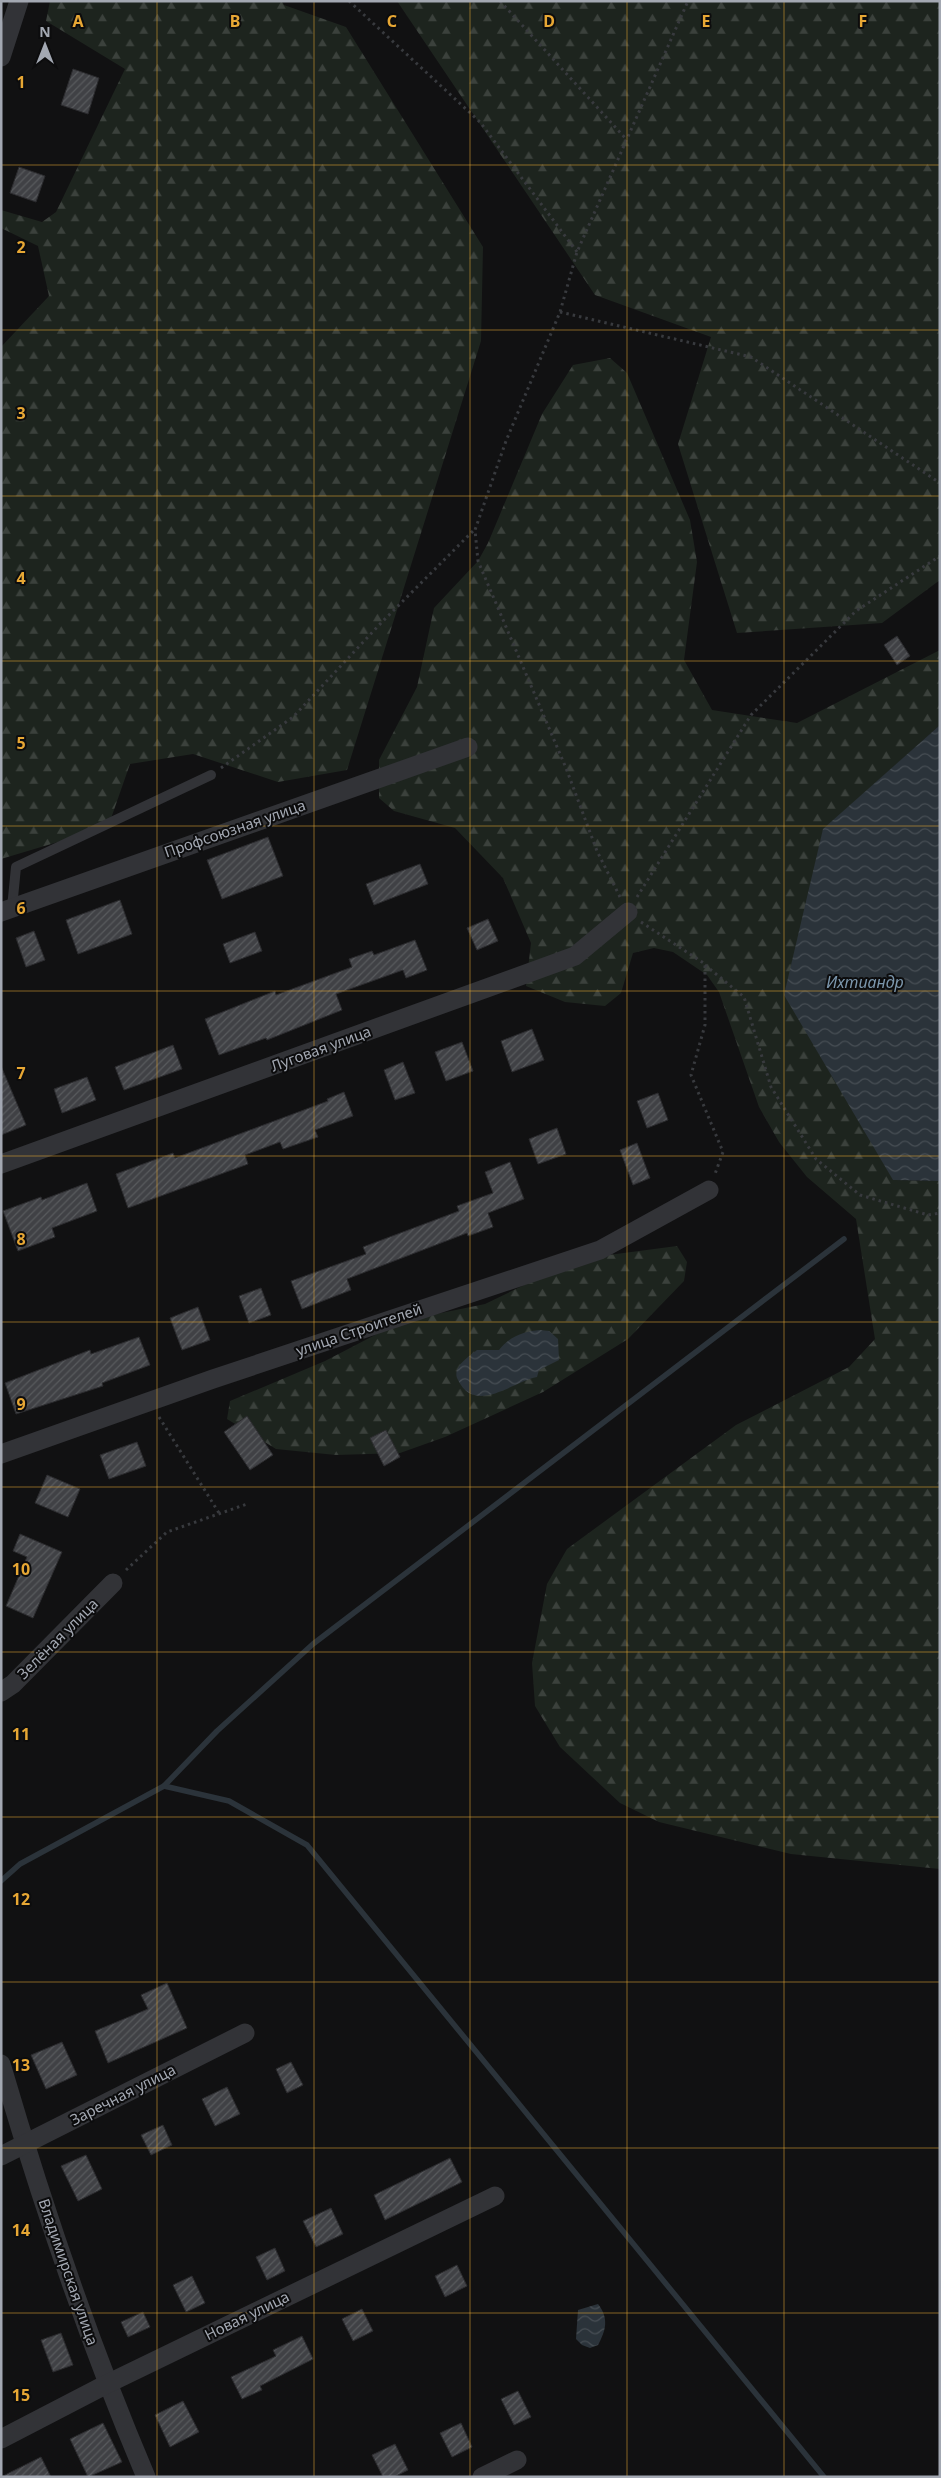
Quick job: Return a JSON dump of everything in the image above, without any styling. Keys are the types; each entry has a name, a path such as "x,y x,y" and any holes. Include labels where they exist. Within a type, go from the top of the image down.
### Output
{"street":[{"path":"1,57 19,1"},
{"name":"Профсоюзная улица","path":"7,910 468,747"},
{"name":"Луговая улица","path":"1,1164 575,956 628,912"},
{"name":"улица Строителей","path":"1,1454 149,1402 600,1250 710,1190"},
{"name":"Зелёная улица","path":"1,1692 13,1684 113,1583"},
{"name":"Заречная улица","path":"1,2156 245,2033"},
{"name":"Владимирская улица","path":"1,2064 24,2145 107,2384 146,2477"},
{"name":"Новая улица","path":"1,2439 107,2384 495,2196"},
{"path":"482,2477 517,2460"}],"lane":[{"path":"7,910 16,866 211,774"}],"path":[{"path":"349,1 480,122 577,252"},
{"path":"500,1 627,140"},
{"path":"688,1 577,252 560,312 506,441 475,530 478,561 566,768 597,852 628,912 705,964 744,997 772,1087 816,1160 860,1195 928,1215 940,1213"},
{"path":"560,312 751,357 940,483"},
{"path":"211,774 293,717 382,622 475,530"},
{"path":"628,912 751,714 856,611 940,556"},
{"path":"705,964 705,1025 691,1075 723,1152 710,1190"},
{"path":"149,1402 219,1513"},
{"path":"113,1583 167,1532 247,1504"}],"green space":[{"path":"50,1 282,1 284,5 346,27 483,247 481,341 347,770 278,782 193,754 130,764 108,827 1,859 1,347 49,296 38,246 1,228 1,210 42,222 56,212 125,69 46,21"},
{"path":"397,1 940,1 940,580 882,623 737,633 678,444 711,337 595,295"},
{"path":"610,358 627,373 690,520 697,562 684,660 712,710 797,723 940,650 940,725 823,830 893,1180 940,1181 940,1869 791,1854 659,1822 620,1803 560,1747 535,1706 532,1663 547,1584 567,1549 736,1425 849,1367 875,1339 856,1219 807,1177 779,1142 759,1107 719,992 707,975 673,952 654,948 633,953 621,993 605,1006 565,1002 526,986 531,943 503,878 455,828 394,811 379,798 379,760 417,687 434,608 478,561 488,543 542,414 573,365"},
{"path":"677,1246 687,1262 684,1281 628,1339 543,1392 445,1437 400,1453 336,1455 276,1449 227,1419 230,1401 325,1361 402,1321 485,1304 578,1259"}],"water":[{"name":"Ихтиандр","path":"940,725 940,1181 893,1180 784,995 823,829"},
{"path":"540,1330 549,1331 558,1339 559,1360 539,1370 537,1377 494,1394 474,1395 465,1390 456,1376 459,1367 465,1359 477,1350 499,1350 517,1335"},
{"path":"598,2304 604,2314 605,2324 598,2345 590,2348 582,2345 576,2339 578,2310"}],"building":[{"path":"73,69 99,78 88,114 61,105"},
{"path":"19,167 45,176 36,202 10,193"},
{"path":"897,636 910,656 897,665 884,645"},
{"path":"268,837 283,876 222,899 207,860"},
{"path":"420,864 428,884 374,905 366,884"},
{"path":"120,900 132,934 78,954 66,920"},
{"path":"488,919 498,941 477,950 467,928"},
{"path":"34,931 45,960 26,967 16,938"},
{"path":"255,932 262,951 230,963 223,944"},
{"path":"415,940 427,970 406,978 403,970 336,994 342,1010 267,1040 266,1038 219,1055 205,1019 275,991 276,995 352,967 349,959 372,951 374,955"},
{"path":"532,1029 544,1060 512,1072 501,1041"},
{"path":"462,1042 473,1071 446,1081 435,1052"},
{"path":"173,1045 182,1069 124,1090 115,1067"},
{"path":"403,1062 415,1093 395,1100 384,1070"},
{"path":"1,1066 26,1125 1,1135"},
{"path":"87,1077 96,1100 62,1113 54,1089"},
{"path":"344,1092 353,1116 315,1130 318,1137 283,1149 280,1142 245,1155 248,1164 128,1208 116,1174 173,1153 175,1158 328,1101 327,1099"},
{"path":"658,1093 668,1120 647,1128 637,1101"},
{"path":"557,1128 566,1154 538,1164 529,1139"},
{"path":"637,1143 650,1178 633,1185 620,1150"},
{"path":"510,1162 524,1199 488,1213 493,1227 468,1236 467,1233 347,1279 351,1290 302,1309 291,1281 366,1254 363,1247 459,1211 457,1206 493,1193 485,1172"},
{"path":"87,1183 97,1211 52,1228 55,1237 18,1251 3,1211 41,1197 42,1200"},
{"path":"261,1288 271,1315 249,1323 239,1296"},
{"path":"198,1307 210,1340 182,1350 170,1318"},
{"path":"139,1337 150,1365 102,1383 103,1386 16,1414 5,1383 90,1350 91,1354"},
{"path":"247,1416 273,1455 250,1470 224,1432"},
{"path":"386,1430 400,1457 384,1466 370,1438"},
{"path":"137,1442 146,1466 109,1479 100,1455"},
{"path":"47,1475 80,1489 68,1517 35,1503"},
{"path":"20,1534 62,1552 33,1618 6,1606 27,1557 13,1551"},
{"path":"167,1983 187,2028 108,2063 95,2031 148,2009 141,1995"},
{"path":"62,2042 77,2075 46,2089 31,2055"},
{"path":"291,2062 303,2085 287,2093 276,2069"},
{"path":"227,2087 240,2114 215,2126 202,2099"},
{"path":"163,2125 172,2145 151,2155 141,2135"},
{"path":"86,2155 102,2189 78,2201 61,2166"},
{"path":"450,2158 462,2182 385,2220 374,2195"},
{"path":"331,2208 343,2234 316,2247 303,2221"},
{"path":"275,2248 285,2271 267,2280 256,2257"},
{"path":"457,2265 467,2286 445,2297 435,2276"},
{"path":"192,2276 205,2303 186,2312 173,2285"},
{"path":"362,2309 373,2331 353,2341 342,2319"},
{"path":"143,2312 150,2327 128,2337 121,2322"},
{"path":"61,2333 73,2365 53,2372 41,2340"},
{"path":"302,2336 313,2359 260,2386 262,2390 242,2399 231,2377 276,2356 273,2350"},
{"path":"518,2391 531,2417 514,2425 501,2399"},
{"path":"183,2401 199,2432 170,2447 155,2415"},
{"path":"103,2423 122,2462 88,2477 70,2439"},
{"path":"461,2423 472,2447 452,2457 440,2433"},
{"path":"395,2444 408,2470 394,2477 383,2477 372,2455"},
{"path":"41,2457 51,2477 1,2477"}],"waterway":[{"path":"1,1881 20,1864 164,1786 217,1731 313,1644 844,1239"},
{"path":"164,1786 229,1801 307,1845 824,2477"}]}
